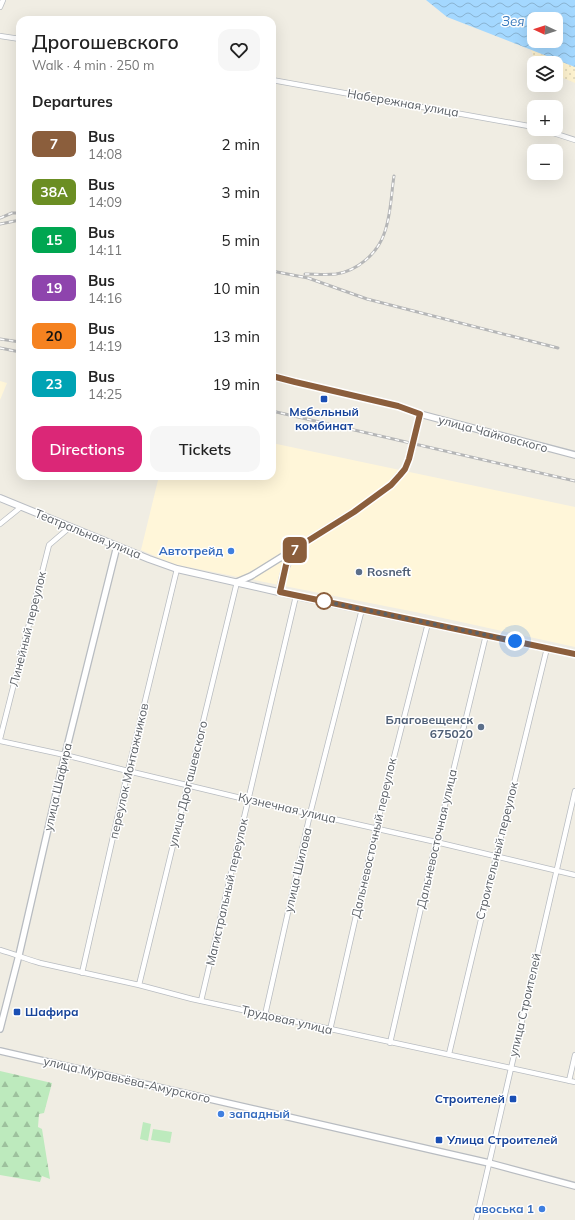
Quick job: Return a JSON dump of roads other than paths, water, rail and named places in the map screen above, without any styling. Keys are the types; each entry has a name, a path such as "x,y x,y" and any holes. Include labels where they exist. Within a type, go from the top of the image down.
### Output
{"main road":[{"name":"Театральная улица","path":"0,498 176,569 296,596 575,654"}],"street":[{"path":"0,7 3,0"},
{"path":"0,36 16,38"},
{"name":"Набережная улица","path":"276,81 527,126"},
{"path":"563,136 575,140"},
{"name":"улица Чайковского","path":"276,377 398,406 420,414 575,455"},
{"path":"237,582 251,576 354,512 391,485 405,469 409,459 420,414"},
{"path":"0,524 21,507"},
{"name":"Линейный переулок","path":"0,740 49,545 70,527"},
{"name":"улица Шафира","path":"0,1029 19,955 65,755 117,546"},
{"path":"280,592 286,565 290,556 298,547"},
{"name":"переулок Монтажников","path":"82,973 176,569"},
{"name":"улица Дрогашевского","path":"139,986 237,582"},
{"name":"Магистральный переулок","path":"201,1001 296,596"},
{"name":"улица Шилова","path":"265,1015 310,814 362,609"},
{"name":"Дальневосточный переулок","path":"330,1030 376,828 428,623"},
{"name":"Дальневосточная улица","path":"390,1043 436,842 486,635"},
{"name":"Строительный переулок","path":"449,1054 547,648"},
{"name":"Кузнечная улица","path":"0,740 249,800 575,875"},
{"name":"улица Строителей","path":"476,1220 575,791"},
{"name":"Трудовая улица","path":"0,950 19,955 33,961 201,1001 575,1082"},
{"name":"улица Муравьёва-Амурского","path":"0,1051 488,1163"},
{"path":"569,1080 575,1055"},
{"path":"488,1163 575,1186"}],"water":[{"name":"Зея","path":"426,0 575,0 575,67 563,62 563,56 547,56 447,17"}],"railway":[{"path":"305,274 336,274 344,272 359,265 371,255 384,234 389,213 394,176"},
{"path":"0,218 16,213"},
{"path":"0,224 16,221"},
{"path":"276,272 308,278 367,299 558,348"},
{"path":"0,339 16,341"},
{"path":"0,348 16,351"},
{"path":"276,412 575,481"}],"place":[{"name":"Мебельный комбинат","path":"324,399"},
{"name":"Автотрейд","path":"231,551"},
{"name":"Rosneft","path":"359,572"},
{"name":"Благовещенск 675020","path":"481,727"},
{"name":"Шафира","path":"17,1012"},
{"name":"Строителей","path":"513,1099"},
{"name":"западный","path":"221,1114"},
{"name":"Улица Строителей","path":"439,1140"},
{"name":"авоська 1","path":"542,1209"}]}
